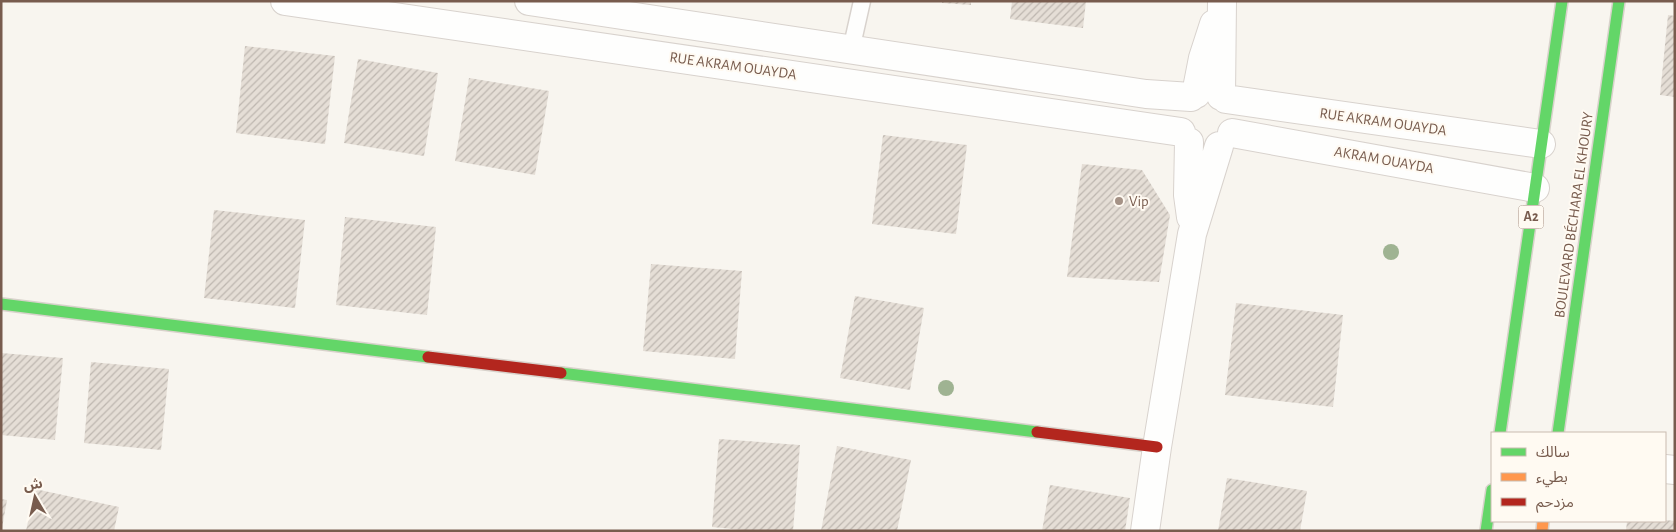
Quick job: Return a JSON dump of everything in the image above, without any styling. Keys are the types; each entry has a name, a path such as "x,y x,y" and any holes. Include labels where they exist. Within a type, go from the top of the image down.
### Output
{"main road":[{"name":"A2","path":"1500,432 1562,1"},
{"name":"BOULEVARD BÉCHARA EL KHOURY","path":"1558,432 1619,1"},
{"path":"1,304 1157,447"},
{"path":"1486,531 1491,497"}],"street":[{"name":"RUE AKRAM OUAYDA","path":"285,1 1185,137"},
{"name":"RUE AKRAM OUAYDA","path":"529,1 1146,94 1208,96 1541,144"},
{"path":"1208,96 1203,58 1222,3"},
{"path":"1192,234 1185,137 1179,119 1182,107 1208,96"},
{"path":"1145,531 1192,234 1226,139 1235,121 1233,109 1208,96"},
{"path":"1185,137 1203,148 1226,139"},
{"name":"AKRAM OUAYDA","path":"1226,139 1535,188"}],"lane":[{"path":"851,50 862,1"}],"building":[{"path":"942,1 971,1 971,5 942,3"},
{"path":"1012,1 1086,1 1083,28 1010,19"},
{"path":"1668,15 1675,16 1675,97 1660,95"},
{"path":"245,46 335,56 325,144 236,133"},
{"path":"358,59 438,73 424,156 344,143"},
{"path":"469,78 549,91 535,175 455,161"},
{"path":"883,135 967,145 956,234 872,224"},
{"path":"1082,164 1142,170 1170,215 1159,282 1067,277"},
{"path":"214,210 305,220 295,308 204,298"},
{"path":"345,217 436,227 427,315 336,305"},
{"path":"651,264 742,271 735,359 643,351"},
{"path":"855,296 924,308 910,390 840,378"},
{"path":"1236,303 1343,315 1333,407 1225,395"},
{"path":"1,353 63,358 55,440 1,435"},
{"path":"91,362 169,369 161,450 84,443"},
{"path":"719,439 800,445 793,531 754,531 712,527"},
{"path":"837,446 911,460 897,531 821,531"},
{"path":"1227,478 1307,491 1300,531 1218,531"},
{"path":"1050,485 1130,498 1125,531 1042,531"},
{"path":"35,489 119,507 114,531 26,531"},
{"path":"1,499 7,500 2,528 1,528"},
{"path":"1675,521 1675,531 1626,531 1627,522"}],"traffic: fast":[{"path":"1500,432 1562,1"},
{"path":"1558,432 1619,1"},
{"path":"1,304 428,357"},
{"path":"561,373 1037,432"},
{"path":"1486,531 1491,497"}],"traffic: slow":[{"path":"1542,531 1543,522"}],"traffic: jam":[{"path":"428,357 561,373"},
{"path":"1037,432 1157,447"}],"place":[{"name":"Vip","path":"1119,201"}]}
